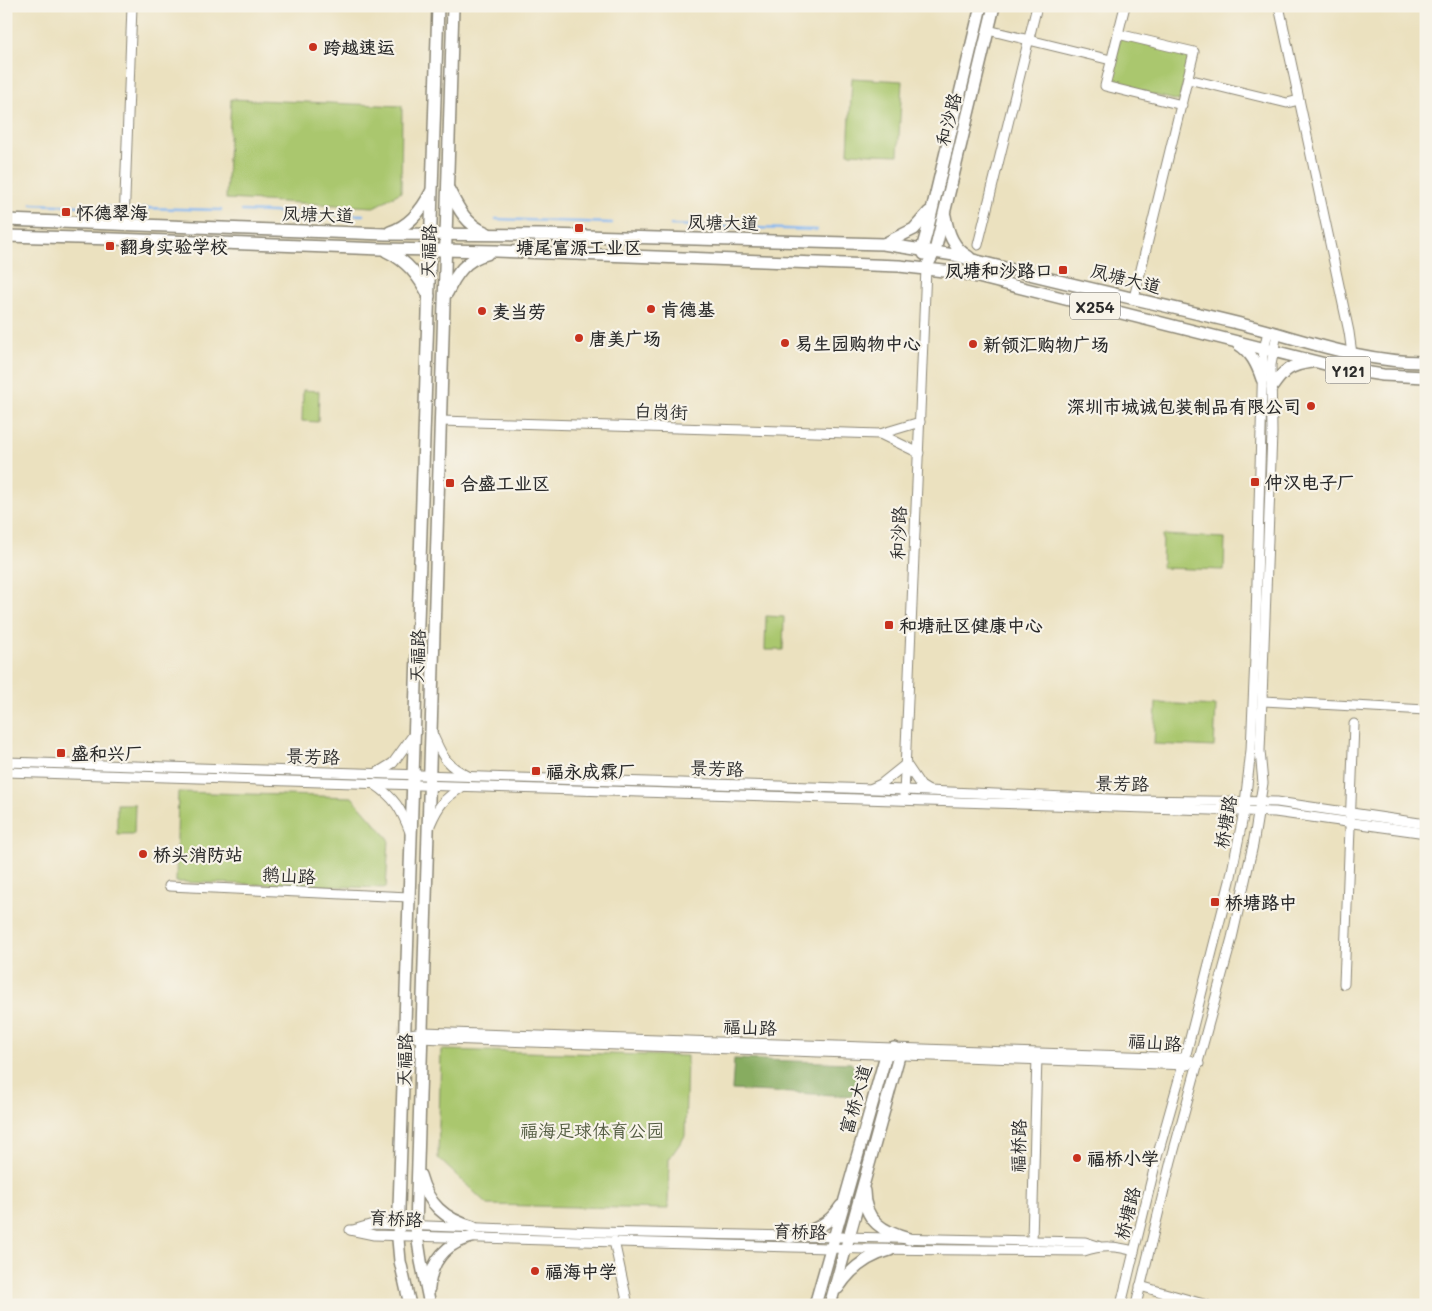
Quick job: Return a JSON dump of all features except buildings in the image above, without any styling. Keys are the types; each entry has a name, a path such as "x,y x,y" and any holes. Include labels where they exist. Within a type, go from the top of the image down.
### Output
{"main road":[{"name":"天福路","path":"410,1305 400,1260 399,1230 438,6"},
{"name":"天福路","path":"430,1302 420,1261 417,1230 418,1161 453,6"},
{"name":"和沙路","path":"926,268 922,249 981,6"},
{"name":"和沙路","path":"926,268 934,251 994,6"},
{"path":"386,234 403,226 415,216 426,203 432,188"},
{"path":"448,188 460,211 470,224 486,232 501,235"},
{"path":"883,244 914,229 933,206"},
{"name":"X254","path":"944,212 948,230 956,246 964,254 975,260"},
{"name":"凤塘大道","path":"6,220 386,234 883,244 934,251 975,260 1272,332 1352,354 1394,361 1426,362"},
{"name":"凤塘大道","path":"6,236 926,268 962,273 1268,350 1368,373 1426,377"},
{"path":"382,250 402,260 410,267 429,296"},
{"path":"445,297 456,275 463,267 482,255 496,252"},
{"path":"1232,340 1251,355 1262,379"},
{"path":"1272,387 1286,369 1316,361"},
{"name":"富桥大道","path":"832,1300 865,1180 893,1053"},
{"name":"富桥大道","path":"815,1305 845,1200 893,1053"},
{"path":"418,1161 424,1187 431,1200 450,1219 473,1232 442,1253 436,1262 432,1273 430,1302"},
{"path":"865,1180 864,1193 870,1216 884,1230 895,1236 909,1239"},
{"path":"790,1237 825,1223 834,1216 845,1200"},
{"path":"832,1300 853,1269 870,1257 890,1250"}],"street":[{"path":"124,225 132,6"},
{"path":"978,245 1037,6"},
{"path":"1124,6 1105,86 1182,105"},
{"path":"1278,6 1347,323 1352,354"},
{"path":"988,30 1111,60"},
{"path":"1118,34 1194,52 1134,298"},
{"path":"1188,79 1287,103 1299,100"},
{"name":"和沙路","path":"904,795 926,268"},
{"name":"桥塘路","path":"1121,1305 1230,881 1246,802 1251,750 1255,658 1262,379 1272,332"},
{"name":"桥塘路","path":"1136,1305 1171,1161 1232,938 1260,807 1263,783 1260,751 1272,387 1268,350"},
{"name":"白岗街","path":"441,421 880,434"},
{"path":"880,434 920,422"},
{"path":"880,434 919,453"},
{"path":"1263,704 1308,703 1426,710"},
{"path":"1344,984 1354,724"},
{"path":"432,733 444,758 453,768 471,777"},
{"path":"411,834 400,807 373,779 393,763 414,734"},
{"name":"景芳路","path":"6,762 373,779"},
{"path":"869,789 881,784 906,764 921,786 929,791"},
{"name":"景芳路","path":"6,772 412,780 430,781 462,787 904,795 1244,812 1260,807"},
{"name":"景芳路","path":"430,781 471,777 869,789 904,795 929,791 1133,800 1246,802 1284,812 1426,824"},
{"path":"429,827 436,810 445,798 462,787"},
{"name":"景芳路","path":"1350,818 1426,833"},
{"name":"鹅山路","path":"169,886 409,897"},
{"name":"福山路","path":"404,1035 1199,1064"},
{"name":"福桥路","path":"1032,1241 1037,1057"},
{"name":"育桥路","path":"399,1230 473,1232 614,1241 847,1243 909,1239 1085,1242 1098,1246 1109,1246 1134,1251"},
{"name":"育桥路","path":"473,1232 596,1232 790,1237 833,1243"},
{"path":"614,1241 628,1305"},
{"name":"育桥路","path":"847,1243 890,1250 1084,1251 1098,1246"},
{"path":"1140,1286 1206,1305"}],"green space":[{"path":"1120,38 1190,55 1179,101 1109,84"},
{"path":"852,78 902,81 898,155 848,153"},
{"path":"231,99 402,106 401,192 374,207 226,199"},
{"path":"303,390 319,391 318,422 302,421"},
{"path":"1163,535 1225,538 1224,570 1162,568"},
{"path":"766,616 784,617 783,650 765,650"},
{"path":"1156,703 1216,706 1214,747 1154,744"},
{"path":"178,792 352,797 389,839 386,888 176,882"},
{"path":"117,804 135,804 134,834 117,834"},
{"name":"福海足球体育公园","path":"441,1050 687,1056 685,1136 669,1159 668,1209 488,1205 438,1158"},
{"path":"734,1059 851,1063 860,1075 854,1096 732,1090"}],"waterway":[{"path":"32,204 109,207"},
{"path":"143,208 221,210"},
{"path":"242,211 363,215"},
{"path":"496,219 612,223"},
{"path":"671,225 817,230"}],"place":[{"name":"跨越速运","path":"313,47"},
{"name":"怀德翠海","path":"66,212"},
{"name":"塘尾富源工业区","path":"579,228"},
{"name":"翻身实验学校","path":"110,246"},
{"name":"凤塘和沙路口","path":"1063,270"},
{"name":"肯德基","path":"651,309"},
{"name":"麦当劳","path":"482,311"},
{"name":"唐美广场","path":"579,338"},
{"name":"易生园购物中心","path":"785,343"},
{"name":"新领汇购物广场","path":"973,344"},
{"name":"深圳市城诚包装制品有限公司","path":"1311,406"},
{"name":"仲汉电子厂","path":"1255,482"},
{"name":"合盛工业区","path":"450,483"},
{"name":"和塘社区健康中心","path":"889,625"},
{"name":"盛和兴厂","path":"61,753"},
{"name":"福永成霖厂","path":"536,771"},
{"name":"桥头消防站","path":"143,854"},
{"name":"桥塘路中","path":"1215,902"},
{"name":"福桥小学","path":"1077,1158"},
{"name":"福海中学","path":"535,1271"}]}
